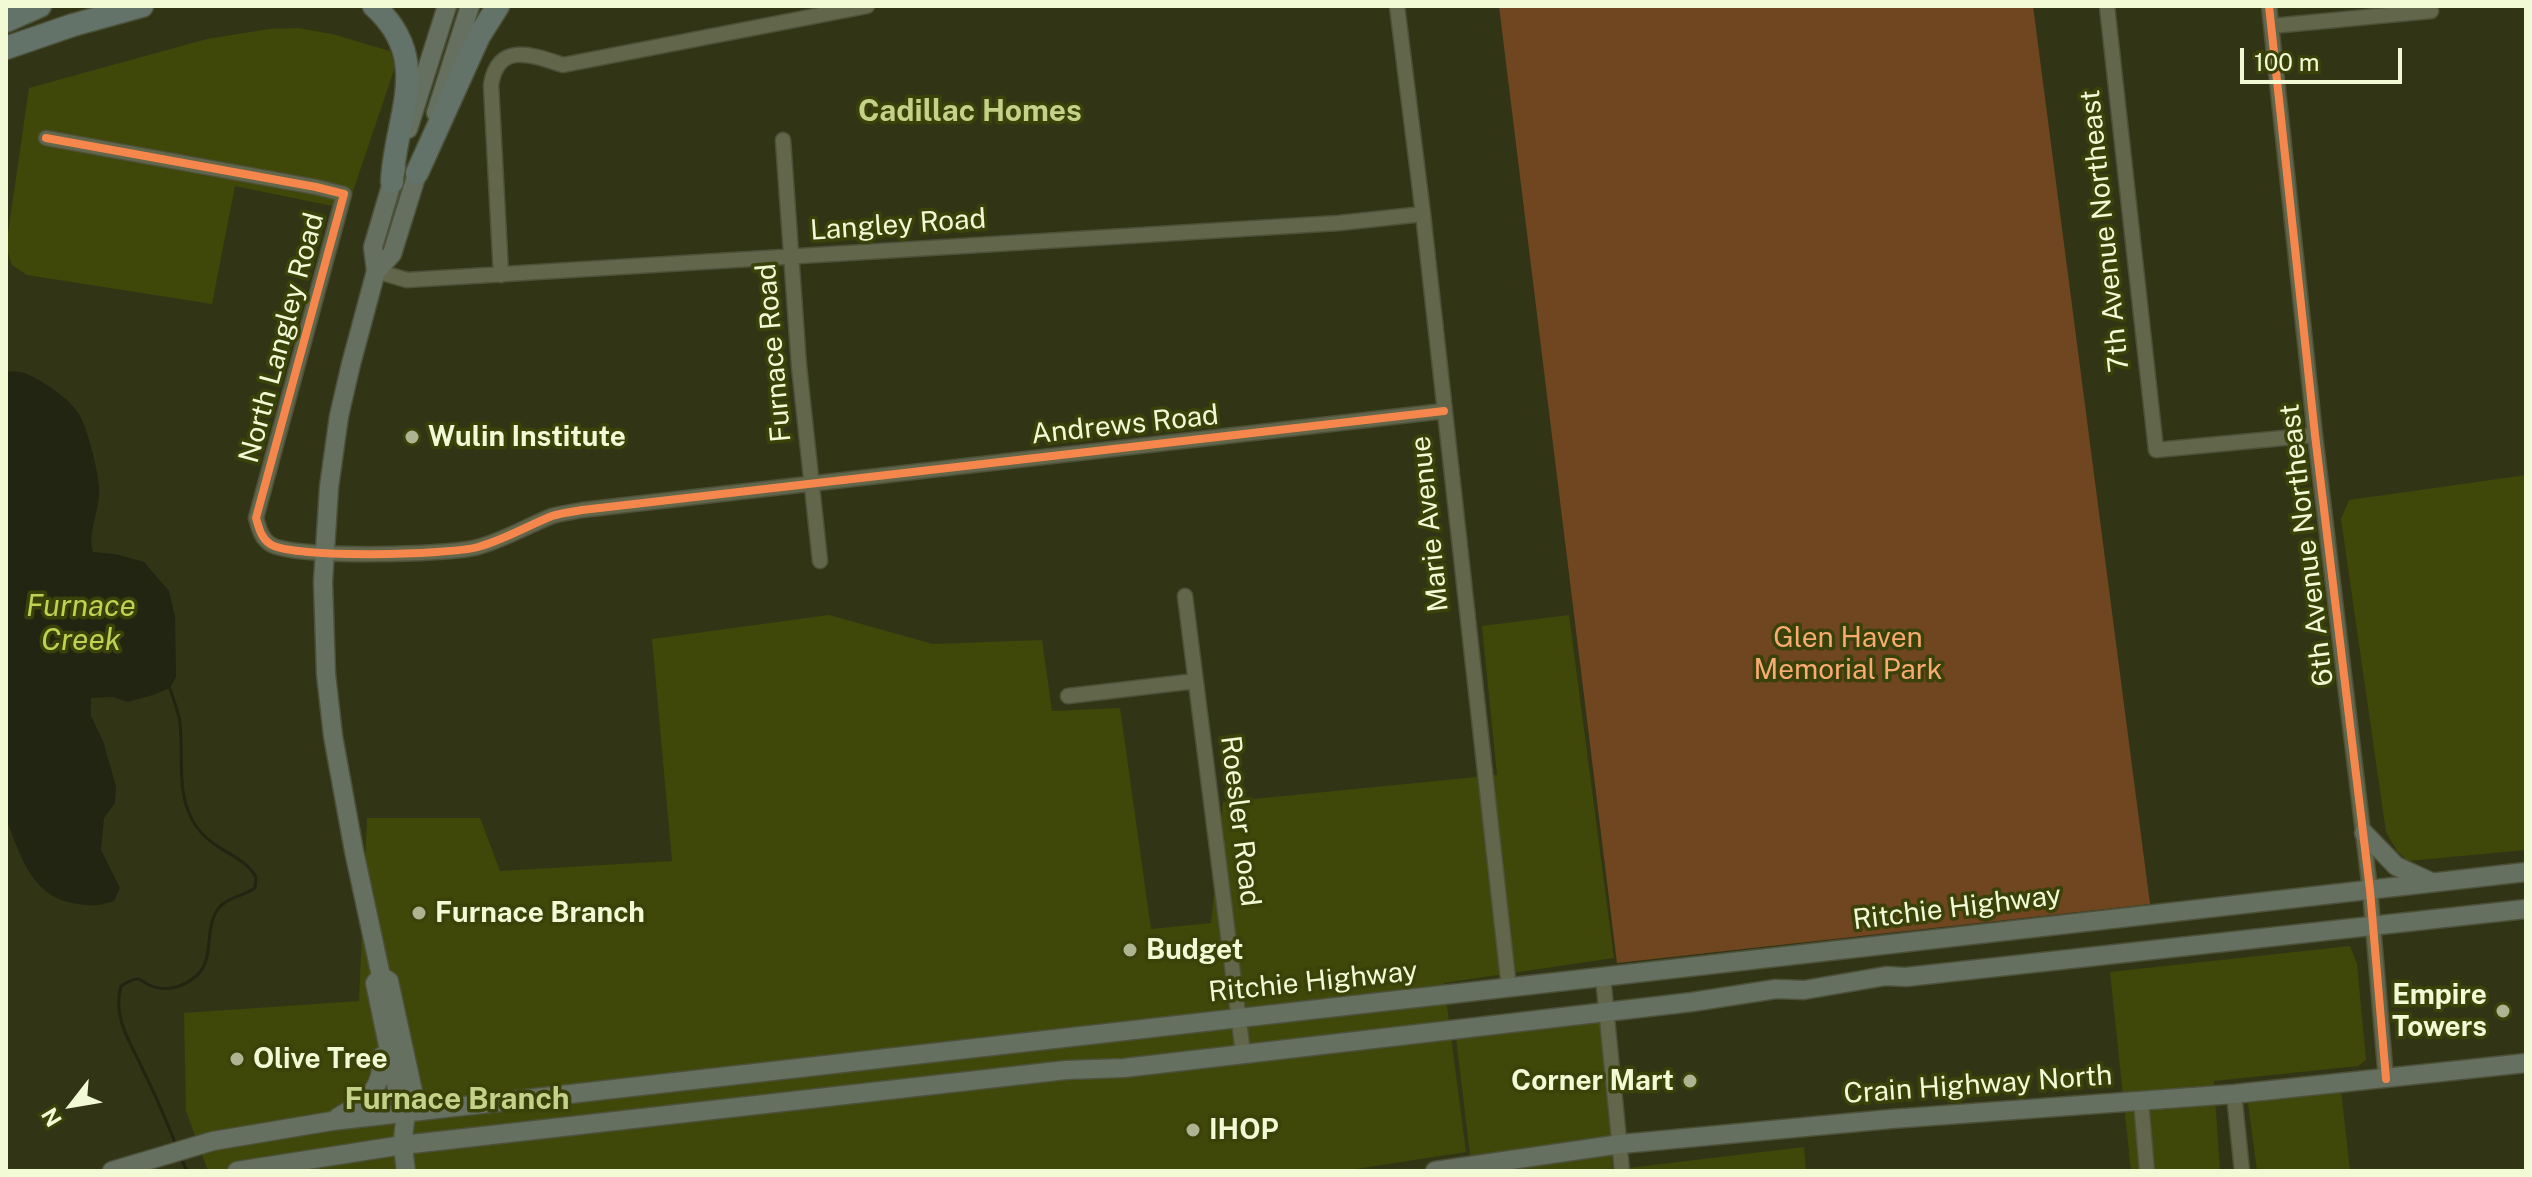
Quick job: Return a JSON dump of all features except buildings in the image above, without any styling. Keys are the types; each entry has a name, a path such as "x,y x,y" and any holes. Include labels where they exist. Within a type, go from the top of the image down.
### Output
{"highway":[{"path":"6,21 40,6"},
{"path":"6,48 142,6"},
{"path":"374,6 387,17 402,43 409,79 408,100 394,154 392,182"},
{"path":"417,173 479,36 498,6"}],"main road":[{"path":"406,1171 403,1145 405,1113 414,1096 389,981 381,976 345,804 329,706 324,636 324,553 339,416 376,271 373,247 447,6"},
{"path":"376,271 392,254 470,6"},
{"path":"2364,833 2396,866 2434,883"},
{"name":"Ritchie Highway","path":"112,1171 178,1150 243,1135 332,1121 2526,872"},
{"path":"237,1171 403,1145 1066,1070 1124,1068 1692,1002 1776,989 1804,990 1886,976 1921,976 2526,909"},
{"path":"381,976 375,983 399,1098 405,1113"},
{"path":"332,1121 371,1095 381,1078 380,1009"},
{"name":"Crain Highway North","path":"1435,1171 1621,1144 1891,1119 2234,1094 2526,1063"}],"street":[{"path":"501,275 491,85 493,73 501,62 519,54 563,65 867,6"},
{"name":"Marie Avenue","path":"1397,6 1509,988"},
{"name":"7th Avenue Northeast","path":"2107,6 2156,450 2315,435"},
{"name":"6th Avenue Northeast","path":"2269,6 2315,435 2364,833 2386,1079"},
{"path":"2272,26 2431,11"},
{"name":"North Langley Road","path":"46,138 344,194 256,518 260,532 268,543 281,549 324,553"},
{"name":"Furnace Road","path":"783,140 799,366 820,561"},
{"name":"Langley Road","path":"376,271 407,280 501,275 1339,223 1423,214"},
{"name":"Andrews Road","path":"324,553 453,552 500,540 556,515 1444,411"},
{"name":"Roesler Road","path":"1185,596 1243,1053"},
{"path":"1068,696 1196,681"},
{"path":"1603,977 1622,1171"},
{"path":"2234,1094 2242,1171"},
{"path":"2141,1101 2147,1171"}],"shaded area":[{"path":"298,28 332,34 390,51 395,67 347,209 235,186 212,304 27,275 12,265 6,247 29,88 207,39 269,29"},
{"path":"2526,475 2526,850 2408,861 2397,851 2386,832 2341,519 2349,500"},
{"path":"829,615 933,644 1042,640 1052,711 1120,708 1151,929 1211,923 1223,802 1497,775 1482,626 1569,615 1614,958 1444,983 1466,1152 1343,1171 208,1171 186,1111 184,1013 359,1001 367,818 480,818 500,871 672,861 652,639"},
{"path":"2350,946 2357,964 2366,1060 2358,1066 2214,1081 2220,1171 2131,1171 2110,972"},
{"path":"1600,1017 1613,1171 1472,1171 1456,1038"},
{"path":"2341,1090 2350,1171 2257,1171 2248,1103"},
{"path":"1804,1147 1806,1171 1628,1171 1628,1168"}],"green space":[{"name":"Glen Haven Memorial Park","path":"1499,6 2033,6 2150,904 1617,963"}],"water":[{"name":"Furnace Creek","path":"6,371 22,372 38,380 75,408 92,448 99,486 92,536 93,552 144,562 169,591 175,616 176,677 170,688 127,702 113,697 91,698 91,716 103,741 116,786 115,803 104,818 101,850 120,888 114,901 102,904 72,903 46,891 28,871 6,819"}],"waterway":[{"path":"170,688 179,719 183,789 189,814 203,835 244,863 256,877 255,888 218,909 211,926 208,954 195,977 173,988 155,987 138,979 121,986 119,1009 124,1030 176,1145"},
{"path":"180,1156 187,1171"}],"cycle path":[{"path":"2269,6 2315,435 2370,890 2386,1079"},
{"path":"46,138 344,194 256,518 267,542 284,549 338,554 462,550 497,541 552,516 582,510 1444,411"}],"place":[{"name":"Wulin Institute","path":"412,437"},
{"name":"Furnace Branch","path":"419,913"},
{"name":"Budget","path":"1130,950"},
{"name":"Empire Towers","path":"2503,1011"},
{"name":"Olive Tree","path":"237,1059"},
{"name":"Corner Mart","path":"1690,1081"},
{"name":"IHOP","path":"1193,1130"}],"district":[{"name":"Cadillac Homes","path":"970,112"},
{"name":"Furnace Branch","path":"457,1100"}]}
